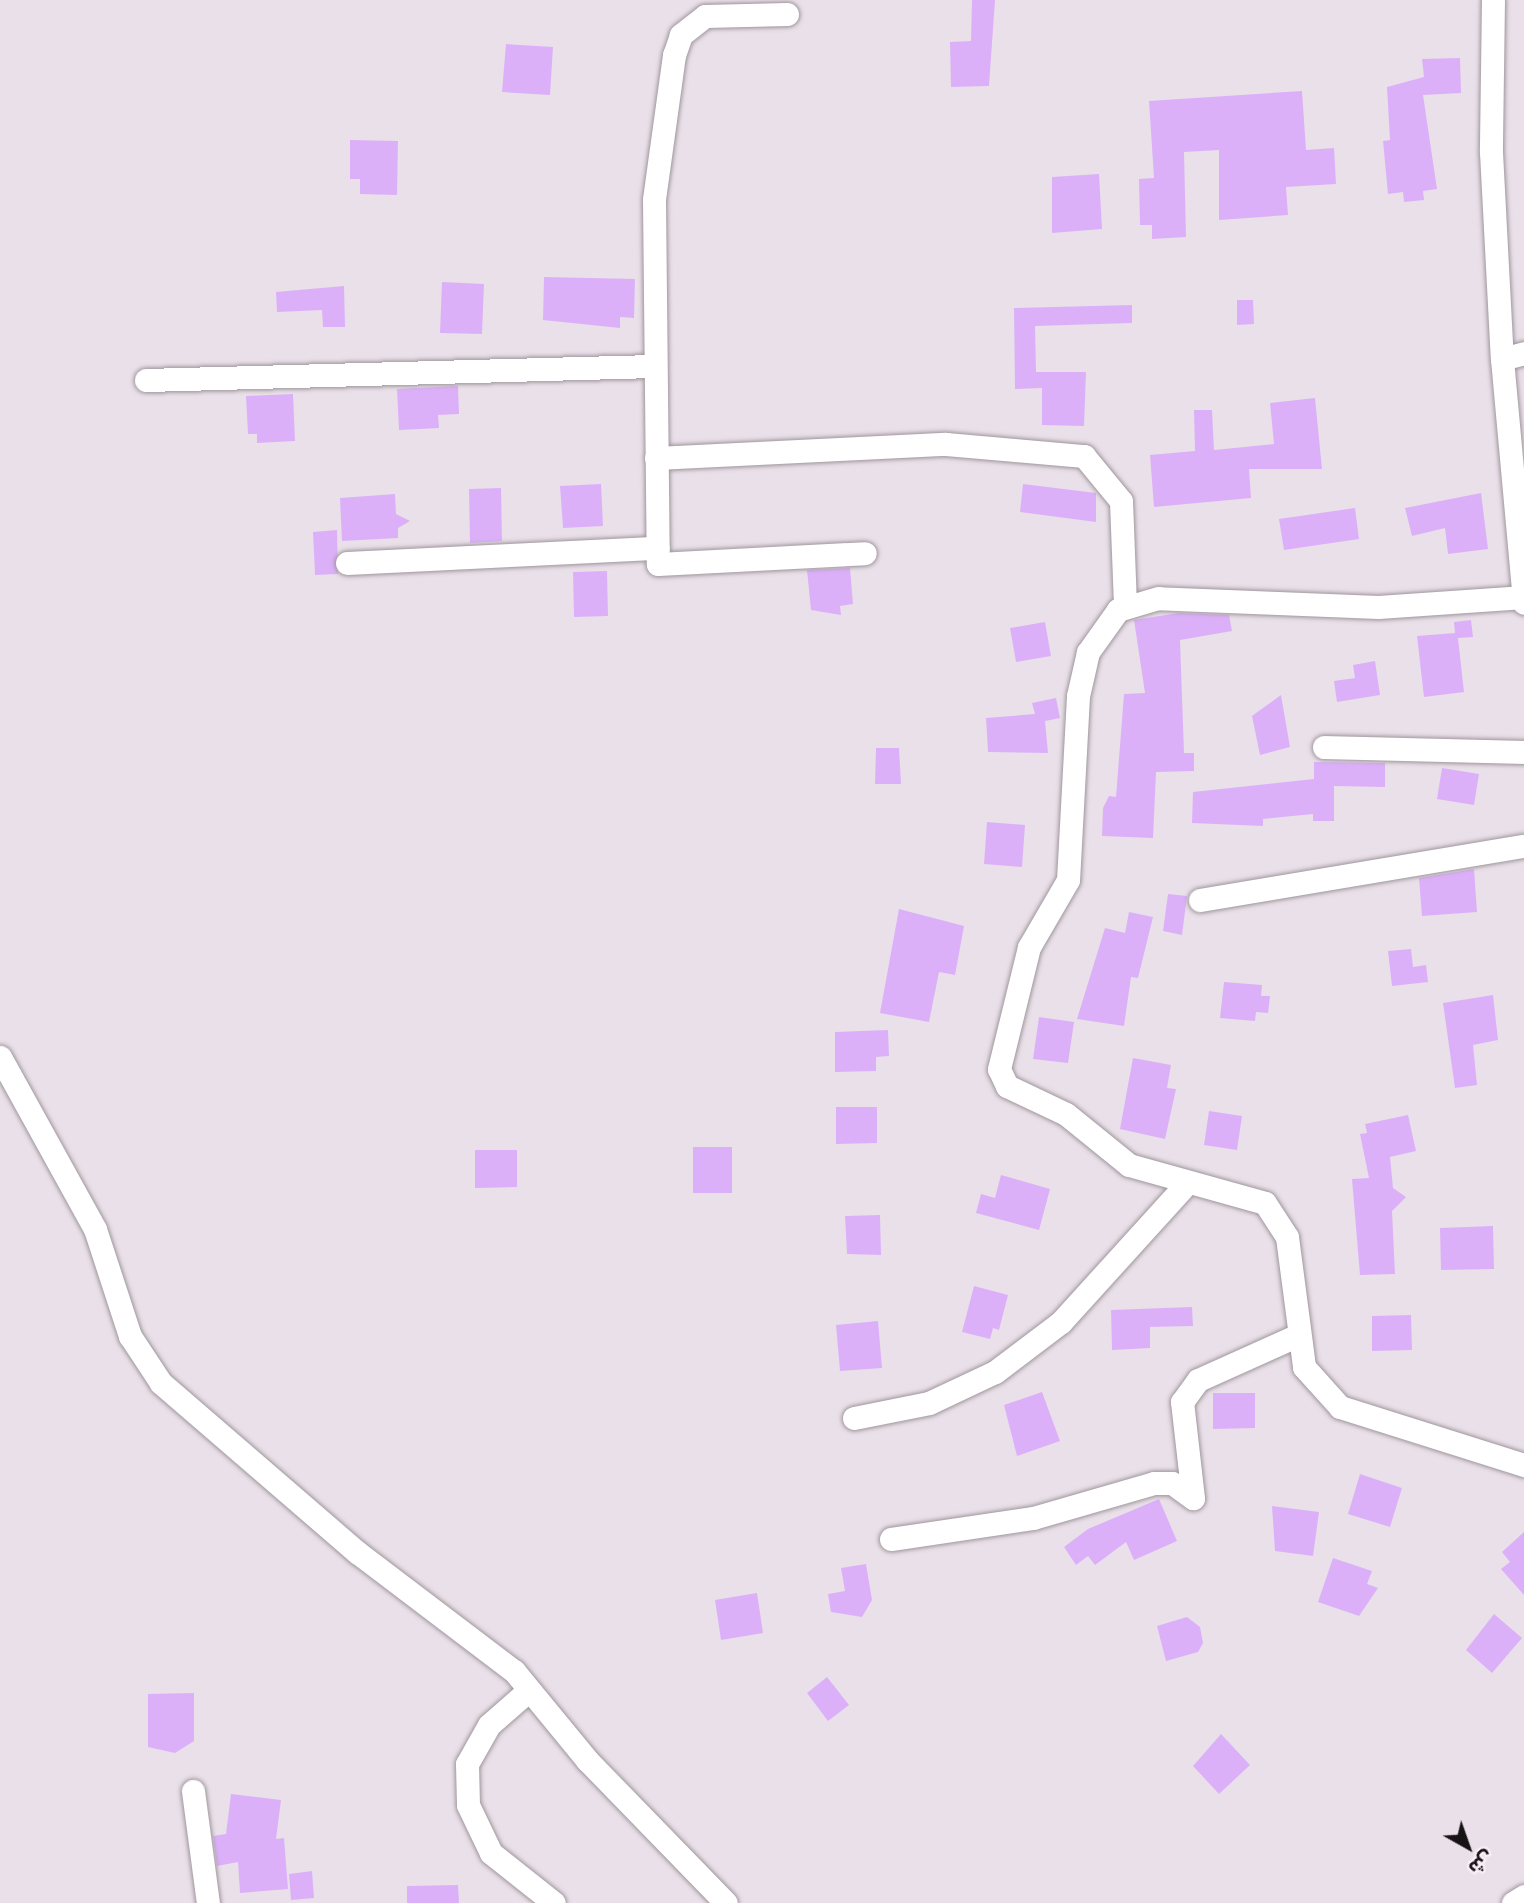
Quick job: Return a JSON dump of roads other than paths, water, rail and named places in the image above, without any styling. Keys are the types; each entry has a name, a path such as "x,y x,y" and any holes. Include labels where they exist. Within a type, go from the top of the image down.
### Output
{"street":[{"path":"1493,0 1490,113 1513,356 1524,603"},
{"path":"787,13 705,16 681,35 674,55 654,200 658,564 865,553"},
{"path":"146,380 655,366"},
{"path":"656,458 946,444 1084,456 1121,501 1125,607"},
{"path":"347,563 658,548"},
{"path":"1524,597 1378,607 1158,598 1125,607 1088,652 1073,742 1068,880 1029,947 999,1069 1007,1086 1066,1114 1129,1165 1265,1203 1277,1217 1292,1261 1298,1335 1304,1367 1340,1407 1524,1465"},
{"path":"1324,747 1524,752"},
{"path":"1200,900 1524,846"},
{"path":"0,1057 95,1229 130,1336 161,1383 357,1552 480,1640 529,1690 587,1760 726,1903"},
{"path":"854,1418 929,1403 995,1373 1061,1322 1188,1183"},
{"path":"891,1539 1033,1518 1154,1483 1172,1483 1193,1498 1182,1402 1198,1380 1298,1335"},
{"path":"529,1690 489,1725 467,1764 468,1805 491,1853 554,1903"},
{"path":"193,1791 208,1903"},
{"path":"1513,1903 1524,1896"}]}
